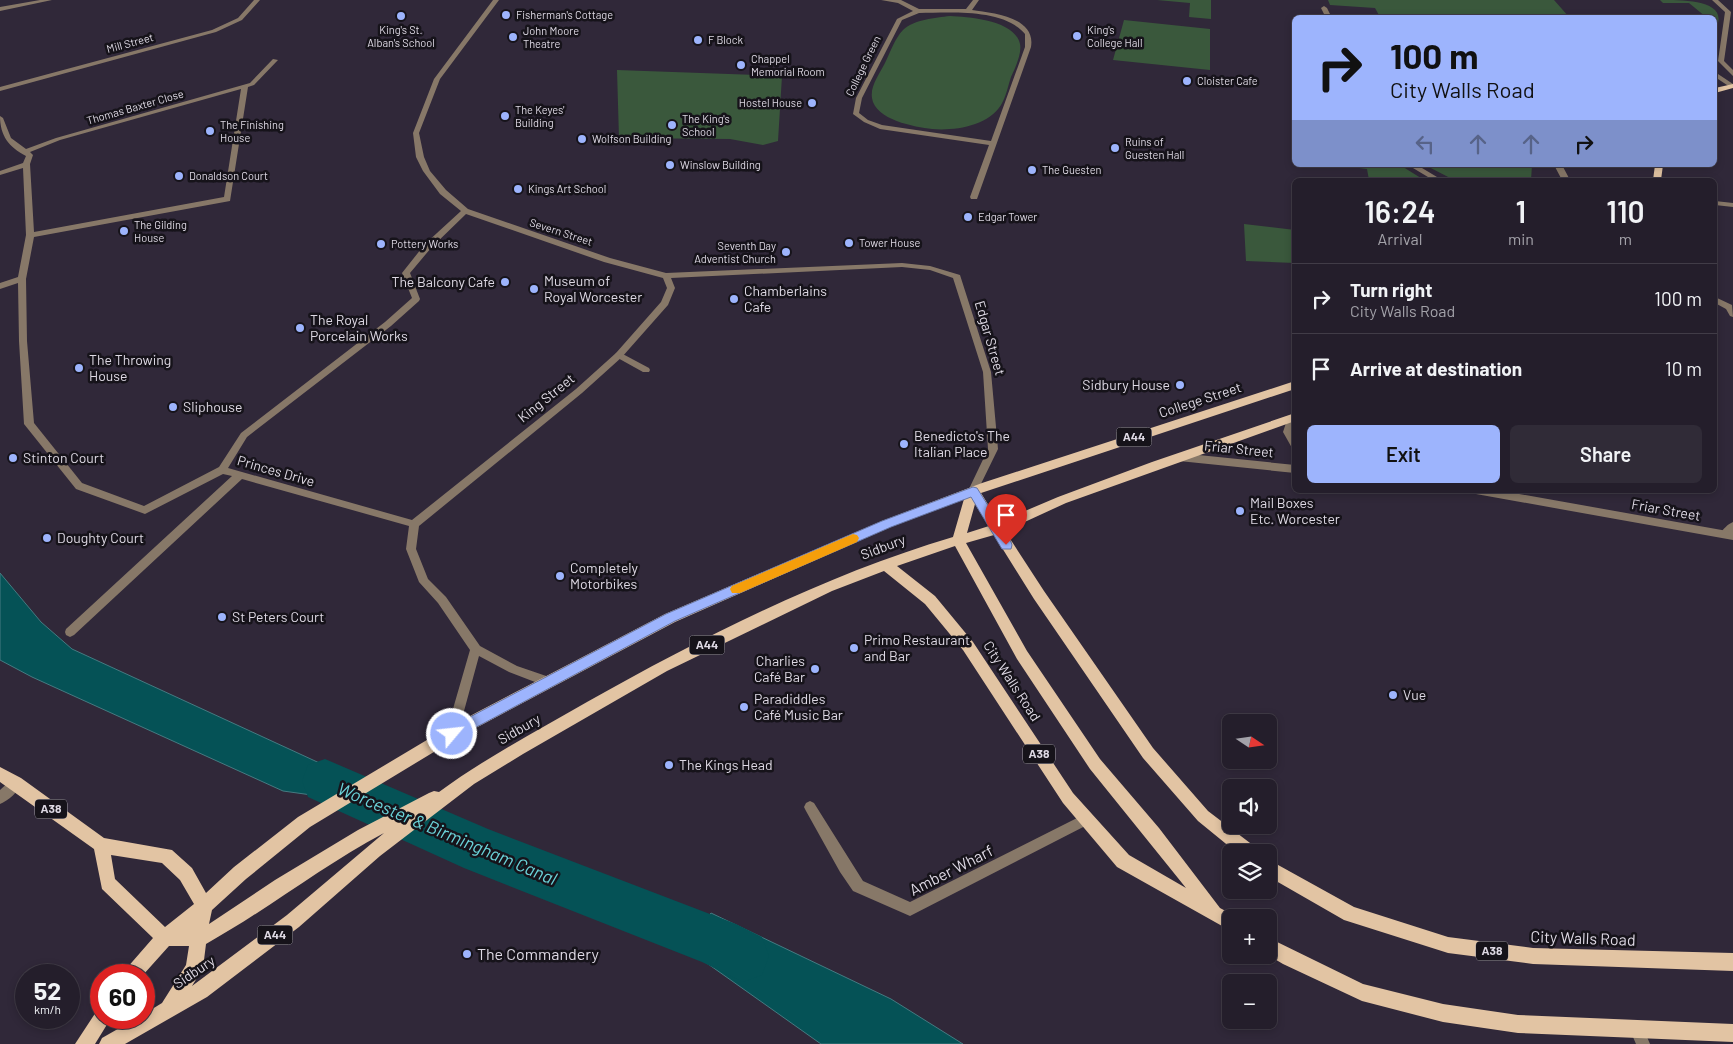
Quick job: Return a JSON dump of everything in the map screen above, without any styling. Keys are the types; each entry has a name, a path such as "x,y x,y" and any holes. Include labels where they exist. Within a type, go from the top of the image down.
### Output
{"main road":[{"path":"1717,90 1733,86"},
{"name":"College Street","path":"973,491 1172,424 1292,387"},
{"name":"A44","path":"996,529 1062,500 1292,418"},
{"path":"973,491 1039,596 1148,753 1203,816 1238,844"},
{"path":"958,540 973,491"},
{"name":"Sidbury","path":"142,964 165,938 240,873 304,822 425,749 670,618 886,524 973,491"},
{"name":"Sidbury","path":"108,1044 201,991 293,921 374,850 470,779 518,749 662,667 827,587 958,540 996,529"},
{"name":"City Walls Road","path":"958,540 1022,655 1095,764 1217,914"},
{"name":"City Walls Road","path":"886,565 930,600 968,646 1068,798 1123,861 1222,917"},
{"name":"A38","path":"0,774 16,783 101,845 166,856 186,874 204,906"},
{"name":"A44","path":"200,938 229,922 286,883 364,835 470,779"},
{"path":"101,845 108,883 165,938 200,938"},
{"name":"City Walls Road","path":"1277,873 1350,914 1448,945 1533,956 1733,962"},
{"path":"168,1010 194,968 204,906"},
{"path":"1277,951 1362,992 1443,1013 1518,1024 1640,1037 1733,1033"},
{"path":"84,1044 94,1029"}],"street":[{"path":"0,9 49,0"},
{"name":"Mill Street","path":"0,89 214,31 240,18 257,0"},
{"name":"Severn Street","path":"496,0 437,79 416,134 420,157 427,170 443,192 465,211 607,260 666,276 902,265"},
{"path":"884,0 899,1 918,11"},
{"path":"968,11 976,0"},
{"path":"1715,0 1728,12 1721,62 1733,74"},
{"path":"1324,8 1327,15"},
{"name":"College Green","path":"974,197 994,144 1028,47 1029,38 1027,31 1007,19 968,11 935,10 918,11 908,14 896,23 860,98 856,114 880,127 994,144"},
{"path":"30,235 227,199 249,85 275,60"},
{"path":"1717,75 1733,86"},
{"name":"Thomas Baxter Close","path":"24,152 58,139 249,85"},
{"path":"0,118 8,139 24,152"},
{"name":"Princes Drive","path":"24,152 30,155 26,164 30,235 22,279 23,341 29,424 80,486 145,510 222,470 414,524"},
{"path":"0,173 26,164"},
{"path":"1415,167 1435,178"},
{"path":"1717,203 1733,205"},
{"path":"222,470 244,435 388,324 416,299 406,273 428,246 465,211"},
{"name":"Edgar Street","path":"902,265 925,266 944,270 957,277 987,372 993,449 973,491"},
{"name":"King Street","path":"414,524 580,391 619,355 665,303 672,288 666,276"},
{"path":"0,286 22,279"},
{"path":"1717,301 1729,307 1733,314"},
{"path":"619,355 646,370"},
{"name":"Friar Street","path":"1292,422 1288,432 1292,440"},
{"name":"Friar Street","path":"1179,457 1292,469"},
{"path":"70,632 240,475"},
{"name":"Friar Street","path":"1493,493 1729,535"},
{"path":"414,524 411,549 424,582 442,600 476,649 513,669 548,682"},
{"path":"1729,535 1733,526"},
{"path":"452,734 476,649"},
{"path":"0,798 16,783"},
{"name":"Amber Wharf","path":"810,806 858,886 910,909 1087,819"}],"shaded area":[{"path":"1157,0 1211,0 1211,19 1189,17 1190,3"},
{"path":"1328,0 1554,0 1567,15 1379,15 1375,8 1330,5"},
{"path":"1660,0 1700,3 1715,10 1718,15 1718,23 1717,15 1704,15 1689,3 1663,3"},
{"path":"950,16 990,21 1010,30 1016,36 1020,44 1019,56 1001,105 988,118 980,122 970,126 951,129 932,129 906,124 880,112 872,98 872,89 903,30 913,23"},
{"path":"1124,20 1210,29 1210,70 1113,60"},
{"path":"617,70 782,76 778,141 763,145 730,139 619,138"},
{"path":"1352,167 1403,167 1421,178 1369,178 1367,169"},
{"path":"1429,167 1532,167 1531,178 1450,178"},
{"path":"1244,224 1292,230 1292,263 1246,261"},
{"path":"0,573 41,622 72,649 326,766 376,804 283,791 32,677 0,660"},
{"path":"711,913 891,999 963,1044 821,1044 684,947"}],"waterway":[{"name":"Worcester & Birmingham Canal","path":"325,781 481,851 718,942 743,956"}],"slow traffic":[{"path":"736,589 853,538"}],"place":[{"name":"Fisherman's Cottage","path":"506,15"},
{"name":"King's St. Alban's School","path":"401,16"},
{"name":"King's College Hall","path":"1077,36"},
{"name":"John Moore Theatre","path":"513,37"},
{"name":"F Block","path":"698,40"},
{"name":"Chappel Memorial Room","path":"741,65"},
{"name":"Cloister Cafe","path":"1187,81"},
{"name":"Hostel House","path":"812,103"},
{"name":"The Keyes' Building","path":"505,116"},
{"name":"The King's School","path":"672,125"},
{"name":"The Finishing House","path":"210,131"},
{"name":"Wolfson Building","path":"582,139"},
{"name":"Ruins of Guesten Hall","path":"1115,148"},
{"name":"Winslow Building","path":"670,165"},
{"name":"The Guesten","path":"1032,170"},
{"name":"Donaldson Court","path":"179,176"},
{"name":"Kings Art School","path":"518,189"},
{"name":"Edgar Tower","path":"968,217"},
{"name":"The Gilding House","path":"124,231"},
{"name":"Tower House","path":"849,243"},
{"name":"Pottery Works","path":"381,244"},
{"name":"Seventh Day Adventist Church","path":"786,252"},
{"name":"The Balcony Cafe","path":"505,282"},
{"name":"Museum of Royal Worcester","path":"534,289"},
{"name":"Chamberlains Cafe","path":"734,299"},
{"name":"The Royal Porcelain Works","path":"300,328"},
{"name":"The Throwing House","path":"79,368"},
{"name":"Sidbury House","path":"1180,385"},
{"name":"Sliphouse","path":"173,407"},
{"name":"Benedicto's The Italian Place","path":"904,444"},
{"name":"Stinton Court","path":"13,458"},
{"name":"Mail Boxes Etc. Worcester","path":"1240,511"},
{"name":"Doughty Court","path":"47,538"},
{"name":"Completely Motorbikes","path":"560,576"},
{"name":"St Peters Court","path":"222,617"},
{"name":"Primo Restaurant and Bar","path":"854,648"},
{"name":"Charlies Café Bar","path":"815,669"},
{"name":"Vue","path":"1393,695"},
{"name":"Paradiddles Café Music Bar","path":"744,707"},
{"name":"The Kings Head","path":"669,765"},
{"name":"The Commandery","path":"467,954"}],"route":[{"path":"452,734 670,618 886,524 973,491 1006,545"}]}
